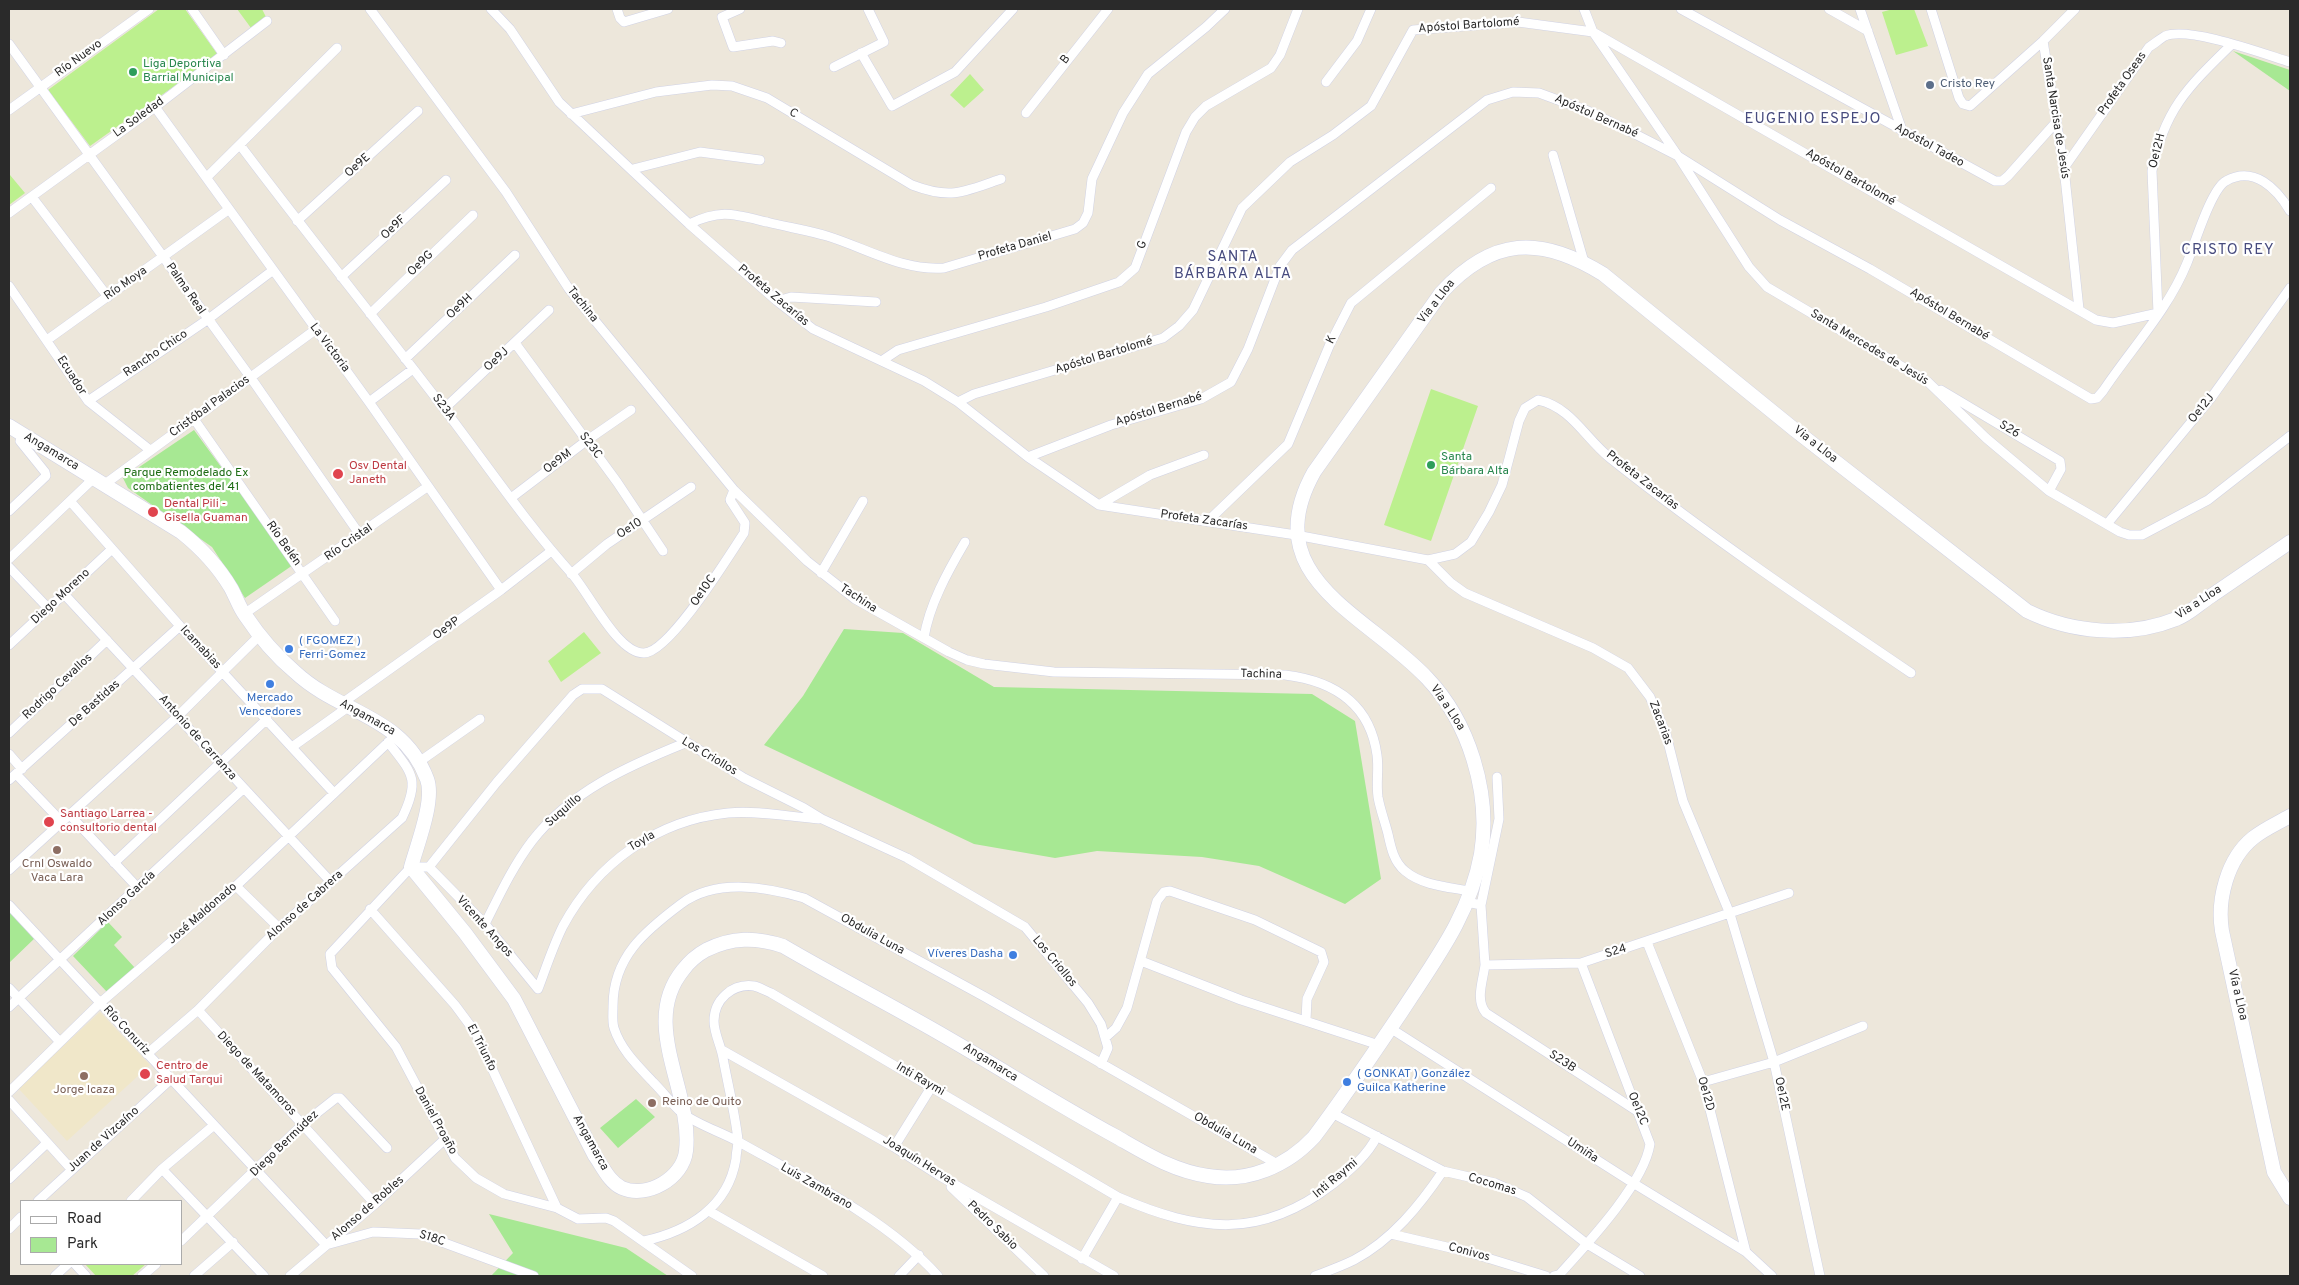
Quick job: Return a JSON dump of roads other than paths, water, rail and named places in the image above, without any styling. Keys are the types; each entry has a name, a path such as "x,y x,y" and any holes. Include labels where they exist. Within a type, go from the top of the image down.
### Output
{"street":[{"name":"Río Nuevo","path":"9,110 149,9"},
{"path":"192,9 224,55"},
{"name":"Tachina","path":"370,9 506,192 569,289 734,490 821,573 855,599 966,660 1046,671 1286,675 1328,685 1348,699 1366,718 1377,755 1378,797 1394,856 1405,871 1424,882 1473,899"},
{"name":"Profeta Zacarías","path":"491,9 510,29 548,88 571,114 689,224 813,330 883,360 924,381 958,402 1028,457 1100,505 1296,534 1428,560 1456,554 1471,542 1489,512 1502,485 1519,421 1525,408 1538,400 1551,403 1562,409 1608,456 1759,570 1911,673"},
{"path":"618,9 620,18 624,22 668,9"},
{"path":"740,9 722,17 733,47 773,41 781,43"},
{"path":"834,67 884,42 868,9"},
{"path":"861,53 892,106 955,72 1013,9"},
{"name":"B","path":"1026,114 1108,9"},
{"name":"Profeta Daniel","path":"689,224 705,216 727,213 826,236 902,264 924,269 944,268 1075,229 1084,223 1088,213 1092,179 1123,113 1148,74 1225,9"},
{"name":"G","path":"883,360 898,350 1046,307 1119,282 1128,276 1135,268 1183,141 1195,117 1206,106 1272,68 1280,55 1298,9"},
{"path":"1326,82 1357,41 1371,9"},
{"name":"Santa Mercedes de Jesús","path":"1584,9 1593,32 1678,156 1749,267 1767,287 1928,382 1986,438 2049,491 2129,535 2142,535 2208,500 2290,436"},
{"name":"Apóstol Tadeo","path":"1681,9 1995,181 2002,181 2057,121"},
{"path":"1829,9 1868,31"},
{"path":"1860,9 1903,132"},
{"name":"Santa Narcisa de Jesús","path":"1931,9 1959,98 1963,104 1970,106 2043,41"},
{"path":"2043,41 2075,9"},
{"name":"La Soledad","path":"9,213 155,107 267,21"},
{"name":"Apóstol Bartolomé","path":"958,402 974,394 1162,338 1178,326 1193,310 1242,208 1290,162 1333,135 1372,106 1413,30 1518,22 1593,32 2096,320 2113,323 2158,313"},
{"name":"Profeta Oseas","path":"2064,168 2149,47 2165,36 2179,34 2232,44 2290,62"},
{"name":"Santa Narcisa de Jesús","path":"2043,41 2064,168 2079,309"},
{"name":"Palma Real","path":"9,44 207,320 251,378 360,535"},
{"name":"Oe12H","path":"2158,313 2152,171 2155,152 2169,115 2179,98 2232,44"},
{"path":"207,178 337,48"},
{"name":"C","path":"571,114 656,92 712,85 732,86 767,98 912,185 934,193 958,194 1001,179"},
{"name":"Apóstol Bernabé","path":"1028,457 1111,425 1201,398 1231,382 1248,349 1280,266 1292,250 1487,100 1513,92 1539,93 1588,111 1678,156 1780,220 1870,269 2091,399 2097,398 2158,313"},
{"name":"La Victoria","path":"155,107 315,330 370,402 427,487 501,590"},
{"name":"Oe9E","path":"297,221 418,111"},
{"name":"S23A","path":"240,145 297,221 406,359 550,552 571,574 622,644 643,653 655,650"},
{"path":"632,169 700,152 760,160"},
{"path":"1553,155 1584,262"},
{"path":"2158,313 2167,302 2187,265 2213,197 2220,185 2234,178 2256,177 2278,191 2290,211"},
{"name":"Oe9F","path":"342,277 446,180"},
{"name":"K","path":"1209,520 1288,444 1330,344 1351,303 1491,188"},
{"path":"32,198 108,297"},
{"name":"Río Moya","path":"47,340 228,210"},
{"name":"Oe9G","path":"370,314 472,215"},
{"name":"Via a Lloa","path":"1332,1113 1446,948 1473,899 1481,854 1483,823 1479,787 1464,733 1449,708 1427,678 1319,584 1301,557 1296,534 1300,504 1314,472 1441,293 1458,275 1478,260 1520,247 1555,251 1584,262 1602,274 1796,430 2027,611 2045,620 2088,629 2112,630 2137,628 2177,619 2290,542"},
{"name":"Oe9H","path":"406,359 515,255"},
{"name":"Rancho Chico","path":"88,401 207,320 272,270"},
{"name":"Ecuador","path":"9,286 88,401 150,450"},
{"name":"Oe12J","path":"2107,524 2211,398 2290,288"},
{"path":"777,300 791,297 876,302"},
{"name":"Oe9J","path":"444,409 549,310"},
{"name":"Cristóbal Palacios","path":"9,559 70,501 150,450 315,330"},
{"name":"S23C","path":"515,343 643,521 662,551"},
{"path":"370,402 413,369"},
{"name":"S26","path":"1928,382 2060,461 2061,469 2049,491"},
{"name":"Oe9M","path":"511,498 586,441 631,410"},
{"name":"Río Belén","path":"194,419 336,621"},
{"name":"Angamarca","path":"9,426 181,532 200,547 230,588 244,614 260,635 296,673 392,738 419,762 428,780 429,792 411,867 514,999 595,1156 614,1182 629,1190 652,1188 673,1176 682,1164 686,1153 682,1113 666,1028 666,1010 671,990 684,970 701,953 717,944 740,939 755,939 783,946 957,1043 1056,1104 1171,1167 1210,1177 1230,1178 1250,1175 1279,1165 1304,1148 1332,1113"},
{"path":"2280,444 2290,429"},
{"path":"9,511 46,476 45,472 23,447 20,441 23,434"},
{"path":"1100,505 1150,475 1204,456"},
{"name":"Río Cristal","path":"244,614 427,487"},
{"name":"Oe10","path":"571,574 607,544 691,487"},
{"name":"Oe10C","path":"655,650 672,637 746,528 730,500 734,490"},
{"name":"Icamabias","path":"70,501 180,626 333,792"},
{"path":"821,573 863,501"},
{"path":"924,638 926,624 937,598 965,542"},
{"name":"Diego Moreno","path":"9,644 112,549"},
{"name":"Oe9P","path":"292,747 344,705 550,552"},
{"name":"Zacarias","path":"1428,560 1451,584 1465,593 1594,648 1628,668 1650,697 1666,734 1683,801 1730,914"},
{"path":"9,567 48,608"},
{"name":"Antonio de Carranza","path":"64,594 331,882"},
{"name":"De Bastidas","path":"15,774 180,626"},
{"path":"9,870 178,716 260,635"},
{"name":"Rodrigo Cevallos","path":"9,733 107,640"},
{"name":"Los Criollos","path":"428,867 497,782 573,695 582,689 602,689 685,743 744,778 822,819 907,858 1024,927 1088,1003 1106,1037"},
{"path":"114,863 267,719"},
{"path":"419,762 480,719"},
{"name":"José Maldonado","path":"9,1092 100,1003 236,886 392,738"},
{"name":"Alonso de Cabrera","path":"148,1054 198,1010 279,928 402,818 410,802 411,771 392,738"},
{"name":"Suquillo","path":"485,924 505,885 532,841 552,820 600,781 630,765 685,743"},
{"path":"9,754 15,774 62,821"},
{"path":"1485,965 1473,899 1499,819 1497,777"},
{"name":"Alonso García","path":"9,1007 243,789"},
{"name":"Toyla","path":"538,989 563,926 582,896 604,870 629,850 679,822 705,816 730,813 822,819"},
{"path":"69,814 138,888"},
{"name":"Vía a Lloa","path":"2290,816 2258,834 2247,843 2227,879 2220,912 2222,931 2251,1058 2274,1172 2290,1198"},
{"path":"370,909 411,867 428,867"},
{"name":"Vicente Angos","path":"428,867 485,924 538,989"},
{"path":"236,886 279,928"},
{"name":"Obdulia Luna","path":"682,1113 628,1055 613,1027 613,990 623,959 642,935 684,902 713,890 746,886 772,889 804,898 1279,1165"},
{"path":"1101,1064 1108,1048 1106,1037 1122,1019 1157,901 1164,892 1176,892 1255,920 1321,952 1324,962 1308,999 1306,1020"},
{"name":"S24","path":"1485,965 1581,963 1790,893"},
{"name":"Río Conuriz","path":"9,904 212,1126 326,1245"},
{"name":"Daniel Proaño","path":"370,909 330,954 332,968 396,1048 455,1158 476,1178 504,1194 557,1208 578,1219 606,1218 614,1221 692,1276"},
{"name":"El Triunfo","path":"370,909 455,1005 474,1032 557,1208"},
{"name":"Oe12E","path":"1730,914 1774,1062 1820,1276"},
{"name":"Oe12D","path":"1647,942 1703,1082 1746,1252"},
{"path":"1140,961 1241,1000 1306,1020 1379,1046"},
{"name":"Oe12C","path":"1556,1276 1587,1244 1633,1183 1648,1153 1650,1144 1581,963"},
{"name":"S23B","path":"1485,965 1480,1006 1486,1013 1637,1111"},
{"name":"Inti Raymi","path":"644,1241 667,1236 688,1226 709,1211 728,1184 734,1168 738,1142 722,1050 714,1020 718,1003 727,992 740,986 755,986 932,1086 1118,1197 1155,1213 1213,1226 1254,1223 1288,1212 1314,1199 1356,1163 1377,1136"},
{"path":"9,988 60,1042"},
{"name":"Diego de Matamoros","path":"198,1010 375,1204"},
{"path":"1703,1082 1774,1062 1863,1026"},
{"name":"Umiña","path":"1390,1028 1633,1183 1746,1252 1772,1276"},
{"name":"Joaquín Hervas","path":"722,1050 894,1147 940,1176 1114,1276"},
{"name":"Juan de Vizcaíno","path":"39,1200 170,1080"},
{"path":"894,1147 932,1086"},
{"name":"Diego Bermúdez","path":"182,1241 303,1124 338,1097 387,1148"},
{"path":"9,1100 72,1170"},
{"name":"Luis Zambrano","path":"682,1113 738,1142 876,1223 919,1255 938,1276"},
{"name":"Cocomas","path":"1332,1113 1443,1171 1512,1189 1527,1197 1587,1244 1640,1276"},
{"path":"132,1200 162,1169 212,1126"},
{"name":"Alonso de Robles","path":"290,1276 375,1204 444,1140"},
{"path":"9,1179 47,1143"},
{"path":"162,1169 209,1216 264,1276"},
{"path":"1315,1276 1355,1259 1391,1234 1427,1195 1443,1171"},
{"name":"Pedro Sabio","path":"940,1176 1044,1276"},
{"path":"1082,1259 1118,1197"},
{"path":"709,1211 823,1276"},
{"path":"9,1229 20,1218"},
{"name":"S18C","path":"326,1245 373,1232 420,1234 534,1276"},
{"name":"Conivos","path":"1391,1234 1468,1252 1546,1276"},
{"path":"194,1276 233,1242"},
{"path":"899,1276 919,1255"},
{"path":"55,1276 67,1265"},
{"path":"76,1265 86,1276"},
{"path":"142,1276 155,1265"}],"place":[{"name":"Liga Deportiva Barrial Municipal","path":"133,72"},
{"name":"Cristo Rey","path":"1930,85"},
{"name":"Santa Bárbara Alta","path":"1431,465"},
{"name":"Osv Dental Janeth","path":"338,474"},
{"name":"Dental Pili - Gisella Guaman","path":"153,512"},
{"name":"( FGOMEZ ) Ferri-Gomez","path":"289,649"},
{"name":"Mercado Vencedores","path":"270,684"},
{"name":"Santiago Larrea - consultorio dental","path":"49,822"},
{"name":"Crnl Oswaldo Vaca Lara","path":"57,850"},
{"name":"Víveres Dasha","path":"1013,955"},
{"name":"Centro de Salud Tarqui","path":"145,1074"},
{"name":"Jorge Icaza","path":"84,1076"},
{"name":"( GONKAT ) González Guilca Katherine","path":"1347,1082"},
{"name":"Reino de Quito","path":"652,1103"}],"district":[{"name":"EUGENIO ESPEJO","path":"1813,120"},
{"name":"CRISTO REY","path":"2228,251"},
{"name":"SANTA BÁRBARA ALTA","path":"1233,266"}],"park label":[{"name":"Parque Remodelado Ex combatientes del 41","path":"186,481"}]}
